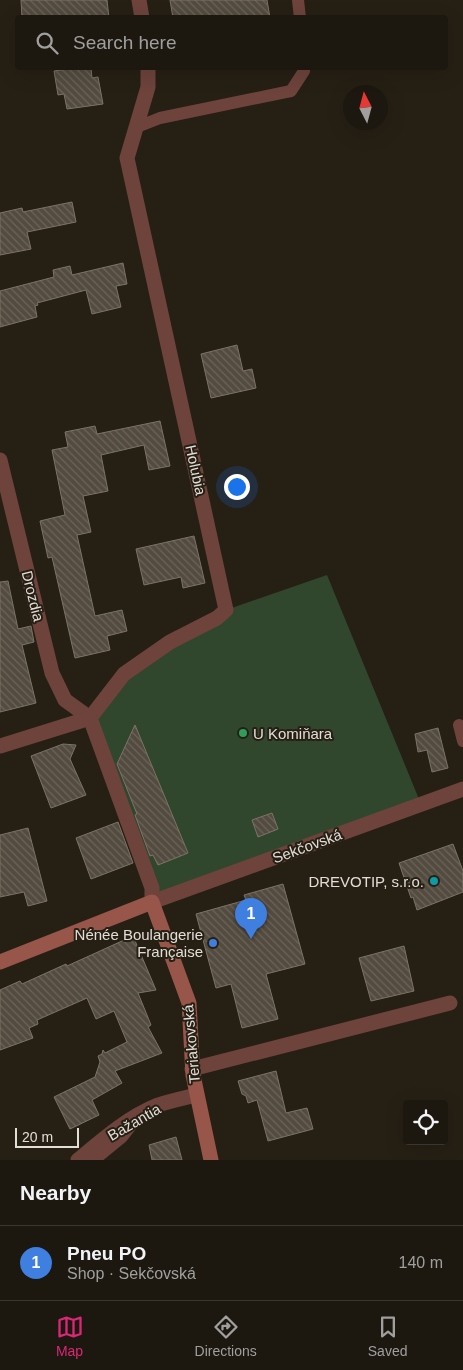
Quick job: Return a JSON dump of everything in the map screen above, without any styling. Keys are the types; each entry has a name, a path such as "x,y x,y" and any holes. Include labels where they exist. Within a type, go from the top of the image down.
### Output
{"street":[{"path":"139,0 142,15"},
{"path":"137,127 148,87 148,70"},
{"name":"Holubia","path":"90,718 124,674 170,642 216,618 226,610 127,158 137,127"},
{"name":"Drozdia","path":"0,460 52,673 66,700 90,718"},
{"path":"0,746 90,718 152,888 152,902"},
{"name":"Sekčovská","path":"0,962 152,902 463,789"},
{"name":"Teriakovská","path":"152,902 189,1003 192,1069 211,1160"},
{"path":"192,1069 450,1003"},
{"name":"Bažantia","path":"78,1160 117,1128 157,1106 196,1094"}],"lane":[{"path":"298,0 300,15"},
{"path":"137,127 160,118 290,91 304,70"},
{"path":"459,725 463,741"},
{"path":"94,1160 122,1137 139,1116"}],"green space":[{"name":"U Komiňara","path":"327,575 421,804 152,902 90,718 124,674 226,610"}],"building":[{"path":"21,0 107,0 109,15 22,15"},
{"path":"170,0 267,0 270,15 172,15"},
{"path":"91,70 92,78 98,77 103,104 67,109 64,94 58,95 54,71"},
{"path":"72,202 76,222 27,232 31,249 0,255 0,213 22,208 23,212"},
{"path":"123,263 127,284 116,286 121,307 92,314 86,290 37,303 38,305 35,306 37,317 0,327 0,291 54,277 53,270 70,266 72,275"},
{"path":"237,345 243,371 252,369 256,388 211,398 201,354"},
{"path":"160,421 170,466 149,470 144,445 101,455 108,491 83,496 91,532 77,535 95,616 122,610 127,631 107,636 110,650 75,658 52,557 48,558 40,521 65,515 52,450 68,447 65,432 95,426 97,434"},
{"path":"194,536 205,583 183,588 181,577 144,585 136,549"},
{"path":"8,581 18,629 31,626 34,642 22,645 36,703 0,712 0,582"},
{"path":"135,725 188,853 158,865 153,855 150,856 135,815 137,814 117,764"},
{"path":"438,728 448,768 432,772 427,750 418,752 415,734"},
{"path":"63,744 76,745 70,759 86,795 51,808 31,756"},
{"path":"272,813 278,829 258,837 252,820"},
{"path":"118,822 133,863 91,879 76,838"},
{"path":"28,828 47,901 28,906 24,892 0,897 0,835"},
{"name":"DREVOTIP, s.r.o.","path":"453,844 463,871 463,892 417,910 399,863"},
{"path":"283,884 305,964 266,974 278,1019 242,1028 231,984 216,988 196,914 246,900 244,895"},
{"path":"133,936 156,990 138,993 151,1025 148,1027 162,1053 115,1071 122,1083 92,1100 99,1115 70,1129 54,1097 95,1077 100,1062 98,1056 102,1054 103,1050 105,1053 127,1042 114,1011 96,1019 87,998 37,1020 38,1024 29,1028 33,1038 0,1050 0,990 20,981 22,984 66,964 67,966"},
{"path":"404,946 414,991 371,1001 359,958"},
{"path":"276,1071 286,1113 307,1108 313,1129 268,1141 257,1100 248,1103 246,1096 242,1094 238,1081"},
{"path":"176,1137 182,1160 152,1160 149,1145"}],"place":[{"name":"U Komiňara","path":"243,733"},
{"name":"DREVOTIP, s.r.o.","path":"434,881"},
{"name":"Pneu PO","path":"251,939"},
{"name":"Nénée Boulangerie Française","path":"213,943"}]}
